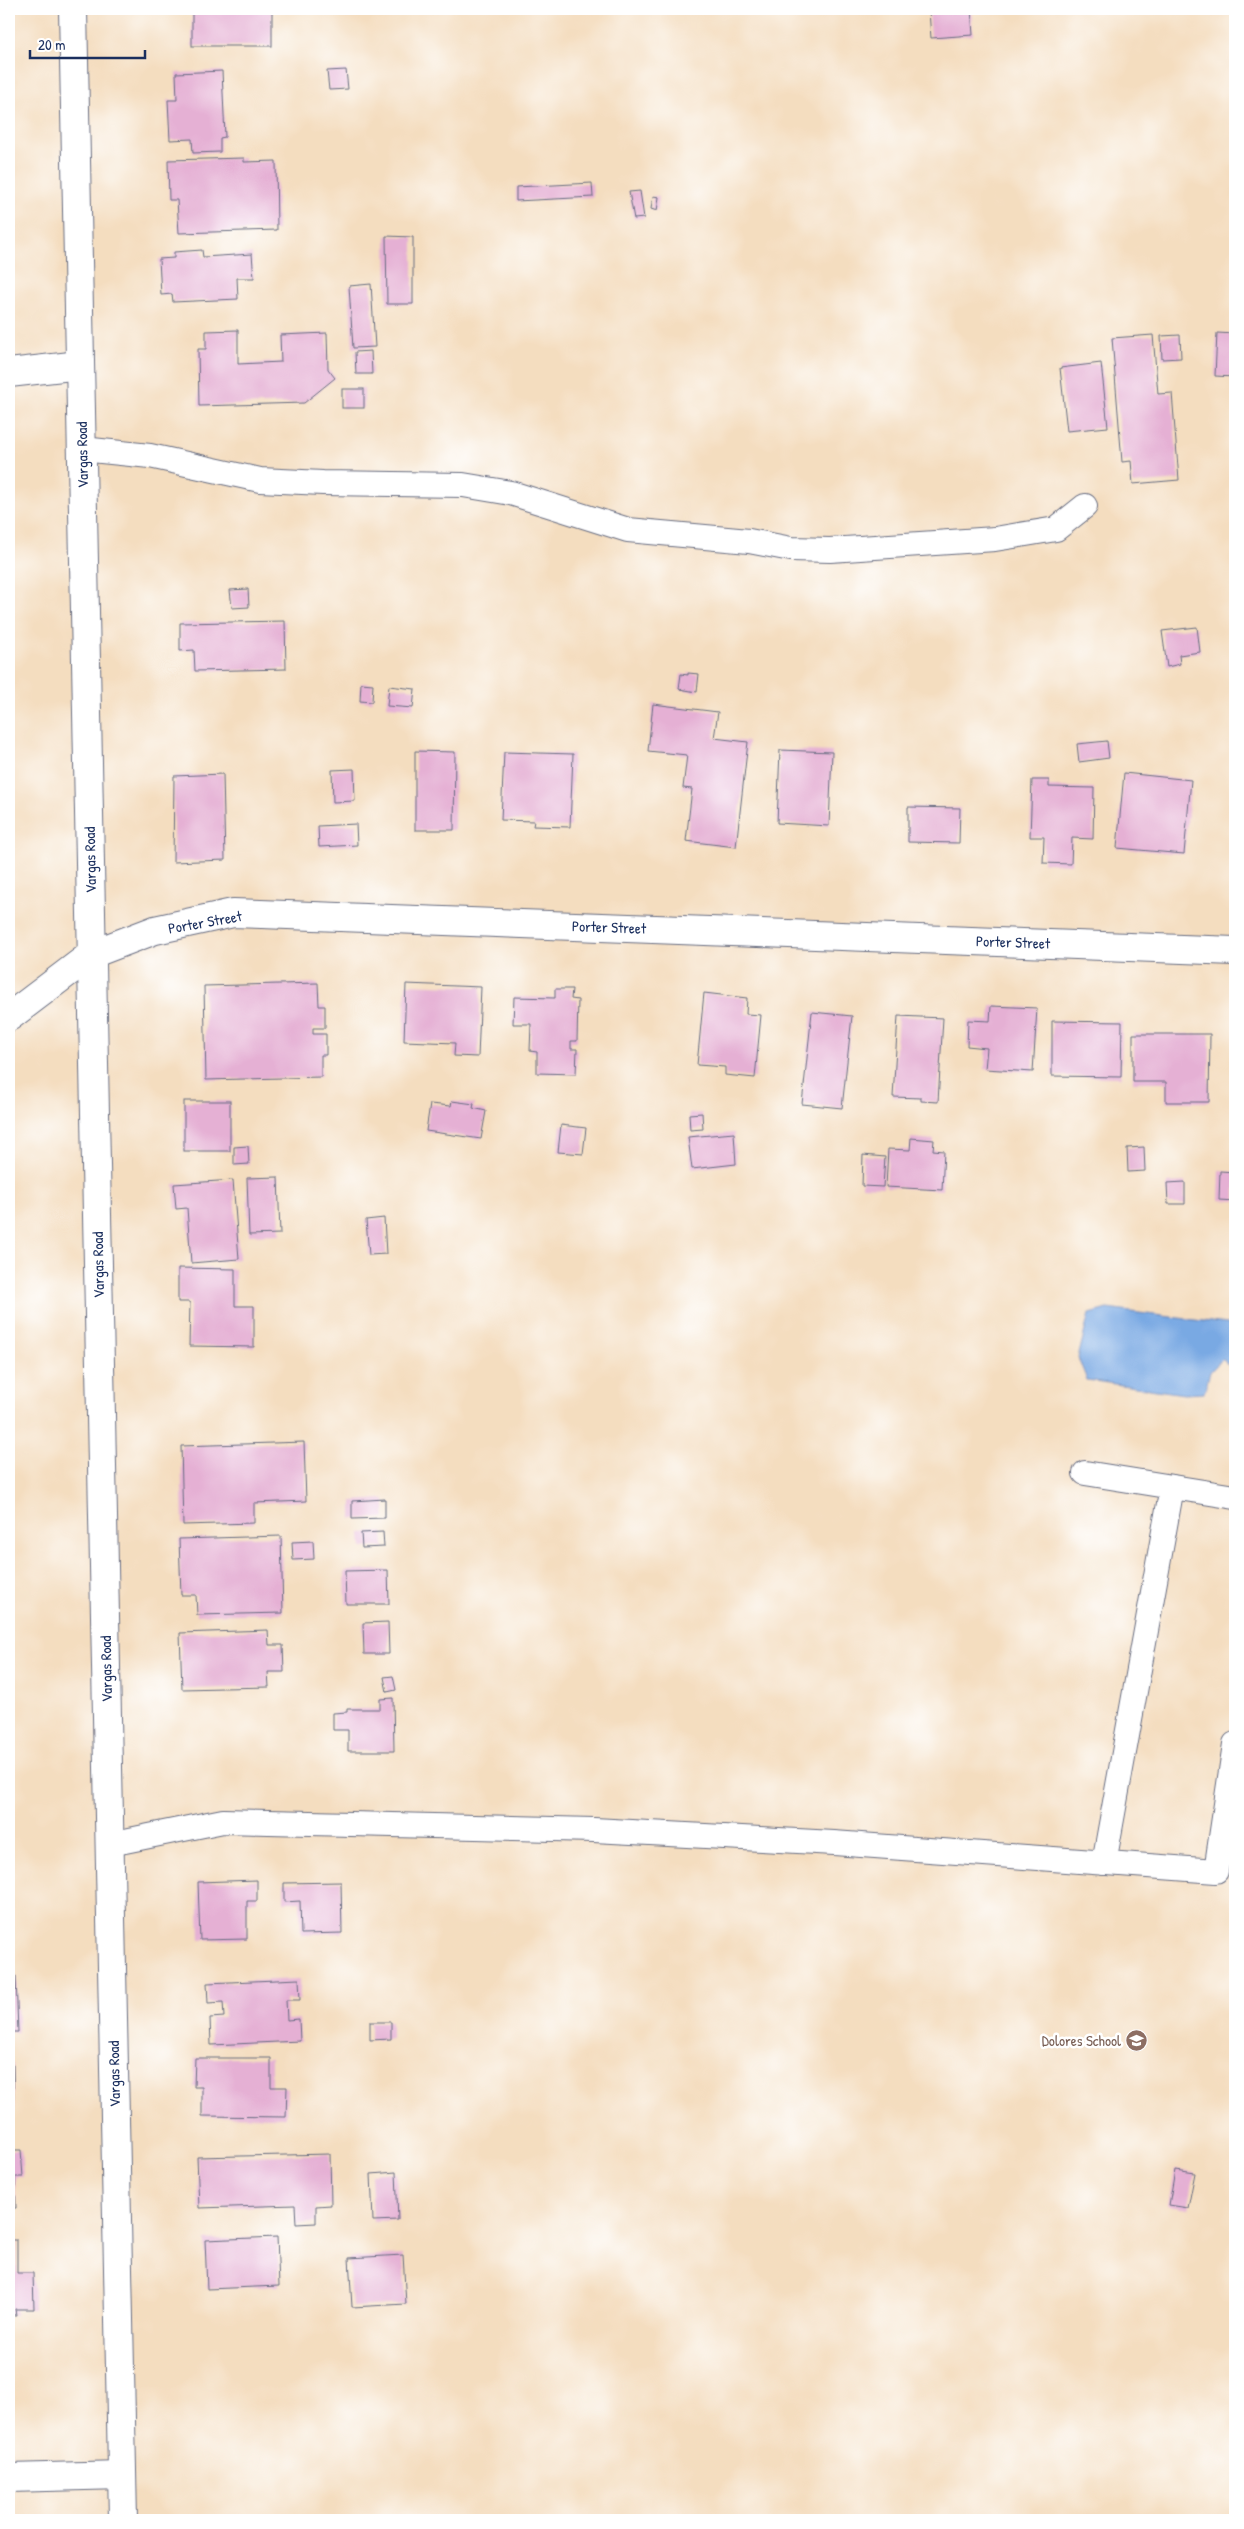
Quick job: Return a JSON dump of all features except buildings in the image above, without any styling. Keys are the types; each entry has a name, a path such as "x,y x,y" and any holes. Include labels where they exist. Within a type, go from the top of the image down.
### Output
{"street":[{"name":"Vargas Road","path":"74,9 123,2520"},
{"path":"9,373 80,365"},
{"name":"Porter Street","path":"9,1016 92,954 155,930 233,913 1235,951"},
{"path":"9,2478 122,2475"}],"lane":[{"path":"82,449 150,456 260,480 324,483 463,484 511,493 628,530 749,541 791,549 830,550 995,540 1056,529 1085,506"},
{"path":"1085,1473 1235,1497"},
{"path":"1104,1863 1172,1487"},
{"path":"110,1844 223,1821 594,1830 834,1843 1225,1872 1235,1744"}],"water":[{"path":"1107,1309 1235,1325 1235,1402 1233,1369 1222,1359 1210,1372 1204,1393 1184,1394 1087,1380 1078,1358 1089,1314"}],"place":[{"name":"Dolores School","path":"1137,2040"}]}
